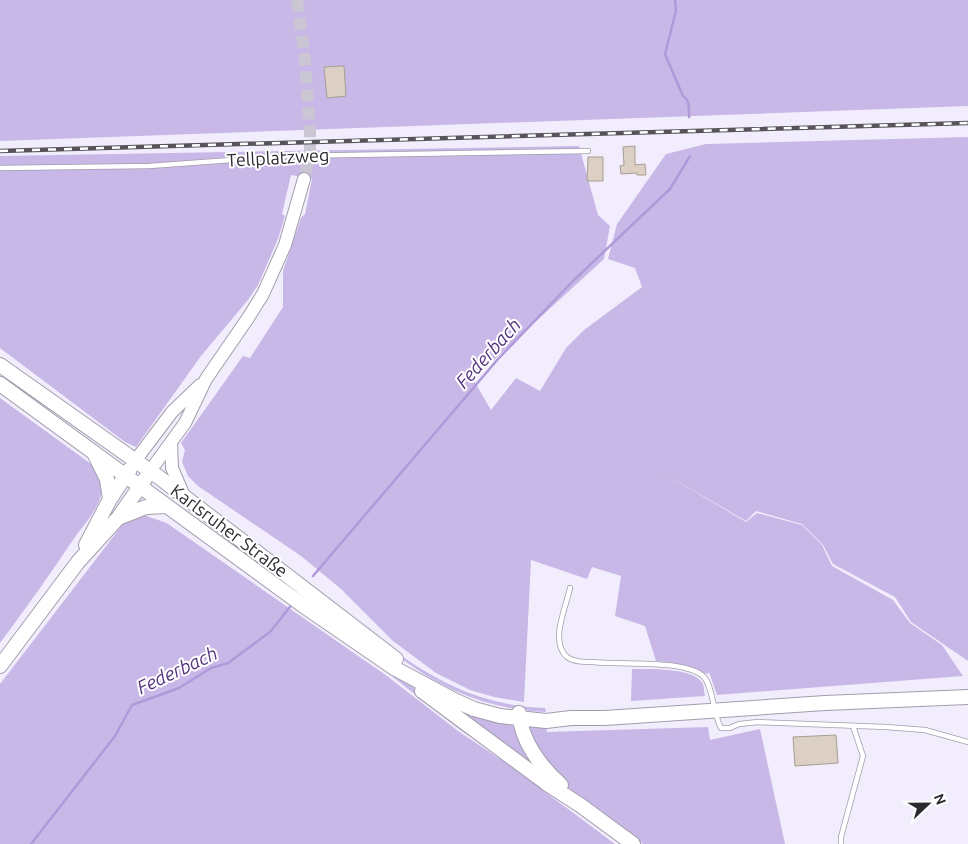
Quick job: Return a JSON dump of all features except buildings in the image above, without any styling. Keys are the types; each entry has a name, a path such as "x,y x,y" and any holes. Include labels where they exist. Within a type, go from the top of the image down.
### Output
{"main road":[{"path":"0,666 78,562 118,518 185,423 206,379 248,318 275,270 291,228 304,179"},
{"name":"Karlsruher Straße","path":"0,365 184,496 400,662 459,696 519,716"},
{"path":"78,562 110,499 135,461 172,412 206,379"},
{"path":"0,384 308,609 394,668 415,686 538,778 580,805 633,844"},
{"path":"171,442 172,468 184,496"},
{"path":"94,453 107,479 110,499"},
{"path":"118,518 146,507 167,506"},
{"path":"394,668 474,709 500,716 519,716 546,721 825,703 968,697"},
{"path":"519,716 524,736 537,758 553,778 580,805"}],"lane":[{"name":"Tellplatzweg","path":"0,168 149,166 287,156 588,151"},
{"path":"570,588 559,635 560,646 566,656 575,661 611,664 674,665 695,671 705,678 717,721 721,728 758,722 886,727 924,730 968,742"},
{"path":"841,844 841,837 863,756 853,726"}],"shaded area":[{"path":"0,0 968,0 968,106 0,141"},
{"path":"968,137 968,661 911,622 895,597 833,564 823,545 802,524 756,511 746,521 660,471 746,522 757,513 802,525 822,545 832,566 893,600 910,623 942,645 963,676 717,695 709,672 708,674 675,663 656,661 645,626 615,616 621,576 592,567 587,579 531,560 524,702 494,697 470,690 436,673 393,641 341,589 301,556 198,486 188,476 182,462 185,450 181,443 243,356 250,358 283,307 283,271 301,218 305,214 312,179 291,175 282,214 285,216 278,239 258,285 248,300 201,356 136,447 125,442 0,348 0,156 579,146 598,215 610,226 604,259 473,379 491,410 516,378 540,391 566,348 584,330 642,287 635,268 608,259 617,224 666,154 706,144"},
{"path":"0,398 91,464 100,476 102,487 98,504 91,515 0,643"},
{"path":"141,512 168,524 387,676 458,731 509,765 615,844 0,844 0,684 123,524 129,518"},
{"path":"403,657 436,678 470,693 506,704 545,708 546,712 507,707 470,697 418,670 402,659"},
{"path":"632,669 659,669 691,674 703,684 705,696 631,701"},
{"path":"391,672 624,844 620,844 510,763 459,729 389,674"},
{"path":"452,709 490,721 513,725 541,771"},
{"path":"546,726 547,732 708,727 710,740 760,729 785,844 643,844 584,801 553,774 539,757 528,727"}],"waterway":[{"name":"Federbach","path":"675,0 676,11 665,54 683,96 688,102 689,117"},
{"name":"Federbach","path":"313,576 498,359 573,281 670,189 690,156"},
{"name":"Federbach","path":"31,844 115,736 132,705 179,688 211,668 228,663 270,632 293,603"}],"tunnel":[{"path":"297,0 305,61 310,132 310,153 304,179"}],"railway":[{"path":"0,151 968,123"}]}
